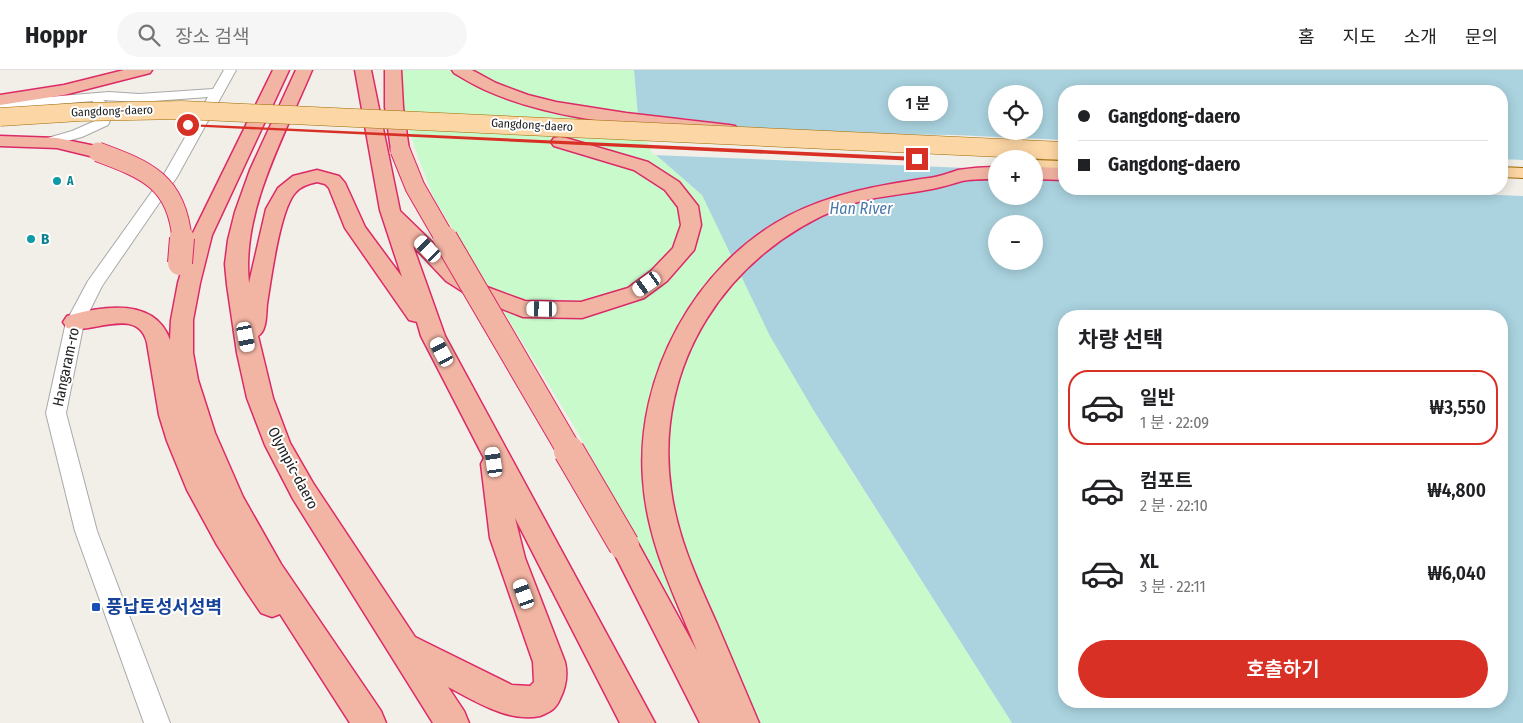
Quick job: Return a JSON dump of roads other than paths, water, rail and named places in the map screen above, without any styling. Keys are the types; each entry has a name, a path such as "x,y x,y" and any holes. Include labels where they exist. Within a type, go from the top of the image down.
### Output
{"highway":[{"path":"0,100 64,90 144,70"},
{"path":"182,320 189,283 202,235 281,70"},
{"name":"Olympic-daero","path":"304,70 260,170 245,212 238,240 236,264 249,353 260,398 278,445 302,491 452,723"},
{"path":"363,70 390,210 433,336"},
{"path":"393,70 394,108 400,150 415,187 624,545 718,723"},
{"path":"460,70 498,89 550,105 584,112 776,137"},
{"path":"0,141 49,142 98,152 134,166 150,175 162,185 178,211 183,226 183,242 177,280 182,320 181,353 186,380 202,433 217,471 247,532 369,723"},
{"path":"390,210 454,276 479,292 523,309 582,310 636,292 659,276 683,250 691,225 688,206 672,186 641,166 560,142"},
{"path":"1043,173 1058,174"},
{"path":"742,723 702,625 680,578 661,509 656,478 655,452 658,423 671,365 683,336 698,311 718,285 760,242 785,226 834,203 882,190 938,182 964,175 988,174"},
{"path":"249,353 259,286 276,209 281,198 293,184 317,176 332,180 338,187 355,228 433,336 638,723"},
{"path":"75,322 121,316 135,318 145,322 152,328 158,338 164,384 173,418 185,452 212,508 232,545 285,621 331,664"},
{"path":"405,648 491,692 521,704 530,704 539,700 547,693 551,670 549,659 506,545 492,445"}],"main road":[{"name":"Gangdong-daero","path":"0,117 80,112 182,110 1058,151"},
{"name":"Gangdong-daero","path":"0,132 168,124 988,163"},
{"path":"1043,165 1058,166"},
{"path":"1508,172 1523,173"},
{"path":"1508,187 1523,188"}],"street":[{"name":"Hangaram-ro","path":"157,723 86,531 56,413 75,322 94,285 170,177 230,70"},
{"path":"0,105 109,96 139,98 217,93"},
{"path":"91,97 108,109"},
{"path":"49,142 77,134 103,122 108,109 139,98"}],"water":[{"name":"Han River","path":"634,70 1523,70 1523,723 1012,723 814,411 770,336 702,195 656,155 638,117"}],"place":[{"name":"A","path":"57,181"},
{"name":"B","path":"31,239"},
{"name":"풍납토성서성벽","path":"96,607"}]}
